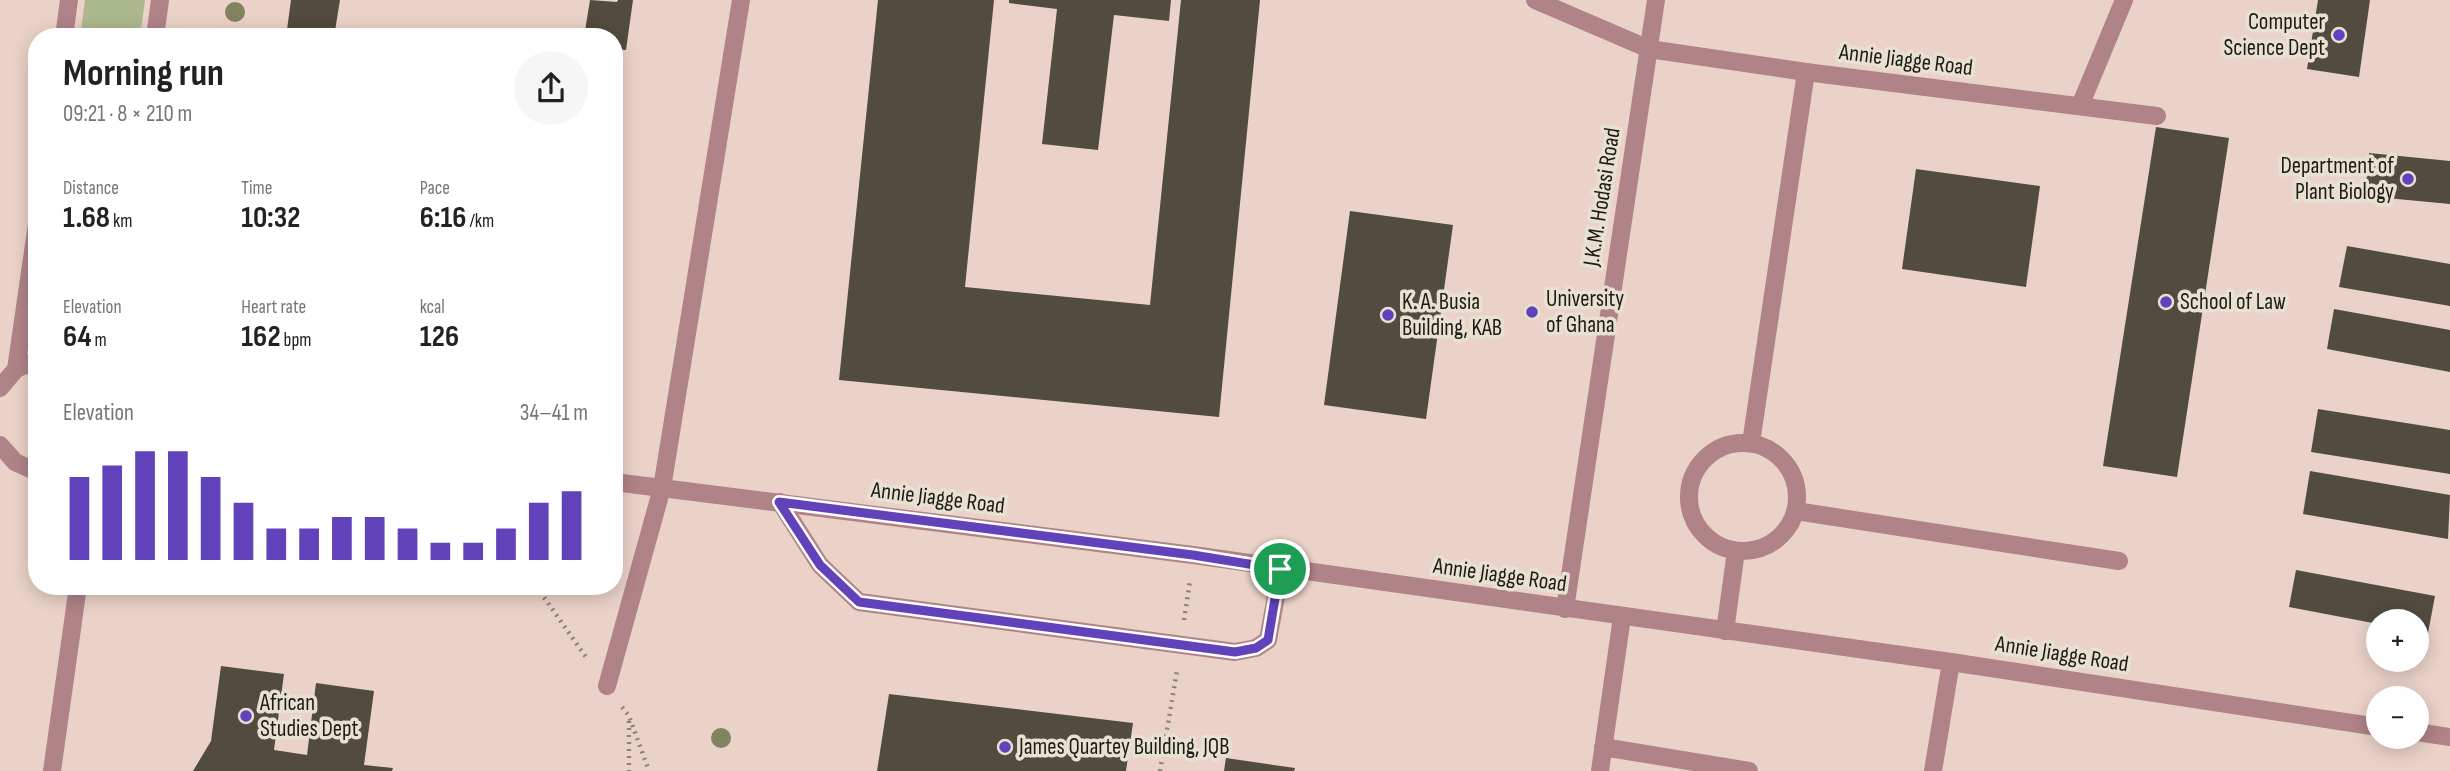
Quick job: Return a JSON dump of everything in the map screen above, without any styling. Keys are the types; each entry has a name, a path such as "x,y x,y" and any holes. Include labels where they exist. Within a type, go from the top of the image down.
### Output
{"street":[{"path":"65,28 69,0"},
{"path":"156,28 160,0"},
{"path":"607,686 662,488 741,0"},
{"name":"Annie Jiagge Road","path":"1535,0 1649,50 2157,116"},
{"name":"J.K.M. Hodasi Road","path":"1565,609 1656,0"},
{"path":"2080,106 2124,0"},
{"path":"1751,443 1806,72"},
{"path":"16,369 28,286"},
{"path":"0,388 16,369 28,364"},
{"path":"1734,443 1751,443 1769,449 1783,459 1793,475 1798,493 1796,511 1780,538 1759,548 1736,551 1719,546 1706,536 1696,522 1690,506 1690,489 1695,473 1704,459 1718,449 1734,443"},
{"path":"1,452 15,463 28,468"},
{"name":"Annie Jiagge Road","path":"623,483 1193,555 1951,662 2366,725"},
{"path":"779,502 820,565 859,602 1235,652 1256,648 1268,640 1280,569"},
{"path":"1796,511 2119,561"},
{"path":"1725,631 1736,551"},
{"path":"52,771 77,595"},
{"path":"1600,771 1622,617"},
{"path":"1933,771 1951,662"},
{"path":"2429,734 2450,737"},
{"path":"1603,747 1749,771"}],"path":[{"path":"629,716 629,771"}],"shaded area":[{"name":"University of Ghana","path":"0,0 2450,0 2450,771 0,771"}],"green space":[{"path":"85,0 145,0 141,28 81,28"}],"building":[{"path":"291,0 340,0 335,28 287,28"},
{"path":"590,0 633,0 626,50 623,50 623,28 585,28"},
{"path":"878,0 994,0 965,287 1150,305 1181,0 1260,0 1219,417 839,380"},
{"path":"1009,0 1171,0 1169,21 1114,15 1098,150 1042,144 1057,9 1009,3"},
{"name":"Computer Science Dept","path":"2318,0 2370,0 2359,77 2307,69"},
{"name":"School of Law","path":"2156,127 2229,138 2177,477 2103,466"},
{"name":"Department of Plant Biology","path":"2369,153 2450,161 2450,204 2365,196"},
{"path":"1916,169 2040,186 2026,287 1902,269"},
{"name":"K. A. Busia Building, KAB","path":"1350,211 1453,225 1426,419 1324,405"},
{"path":"2347,246 2450,264 2450,306 2339,287"},
{"path":"2334,309 2450,330 2450,372 2327,349"},
{"path":"2318,409 2450,430 2450,474 2311,452"},
{"path":"2310,471 2450,495 2448,539 2303,514"},
{"path":"2296,570 2435,596 2429,628 2429,609 2366,609 2366,622 2289,607"},
{"name":"African Studies Dept","path":"221,666 284,674 274,750 307,755 316,683 374,691 364,765 393,768 392,771 193,771 211,741"},
{"name":"James Quartey Building, JQB","path":"889,694 1133,723 1126,771 877,771"},
{"path":"1226,758 1295,768 1294,771 1224,771"}],"place":[{"name":"Computer Science Dept","path":"2339,35"},
{"name":"Department of Plant Biology","path":"2408,179"},
{"name":"School of Law","path":"2166,302"},
{"name":"University of Ghana","path":"1532,312"},
{"name":"K. A. Busia Building, KAB","path":"1388,315"},
{"name":"African Studies Dept","path":"246,716"},
{"name":"James Quartey Building, JQB","path":"1005,747"}],"route":[{"path":"779,502 1193,555 1280,569 1268,640 1256,648 1235,652 859,602 820,565 779,502"}]}
